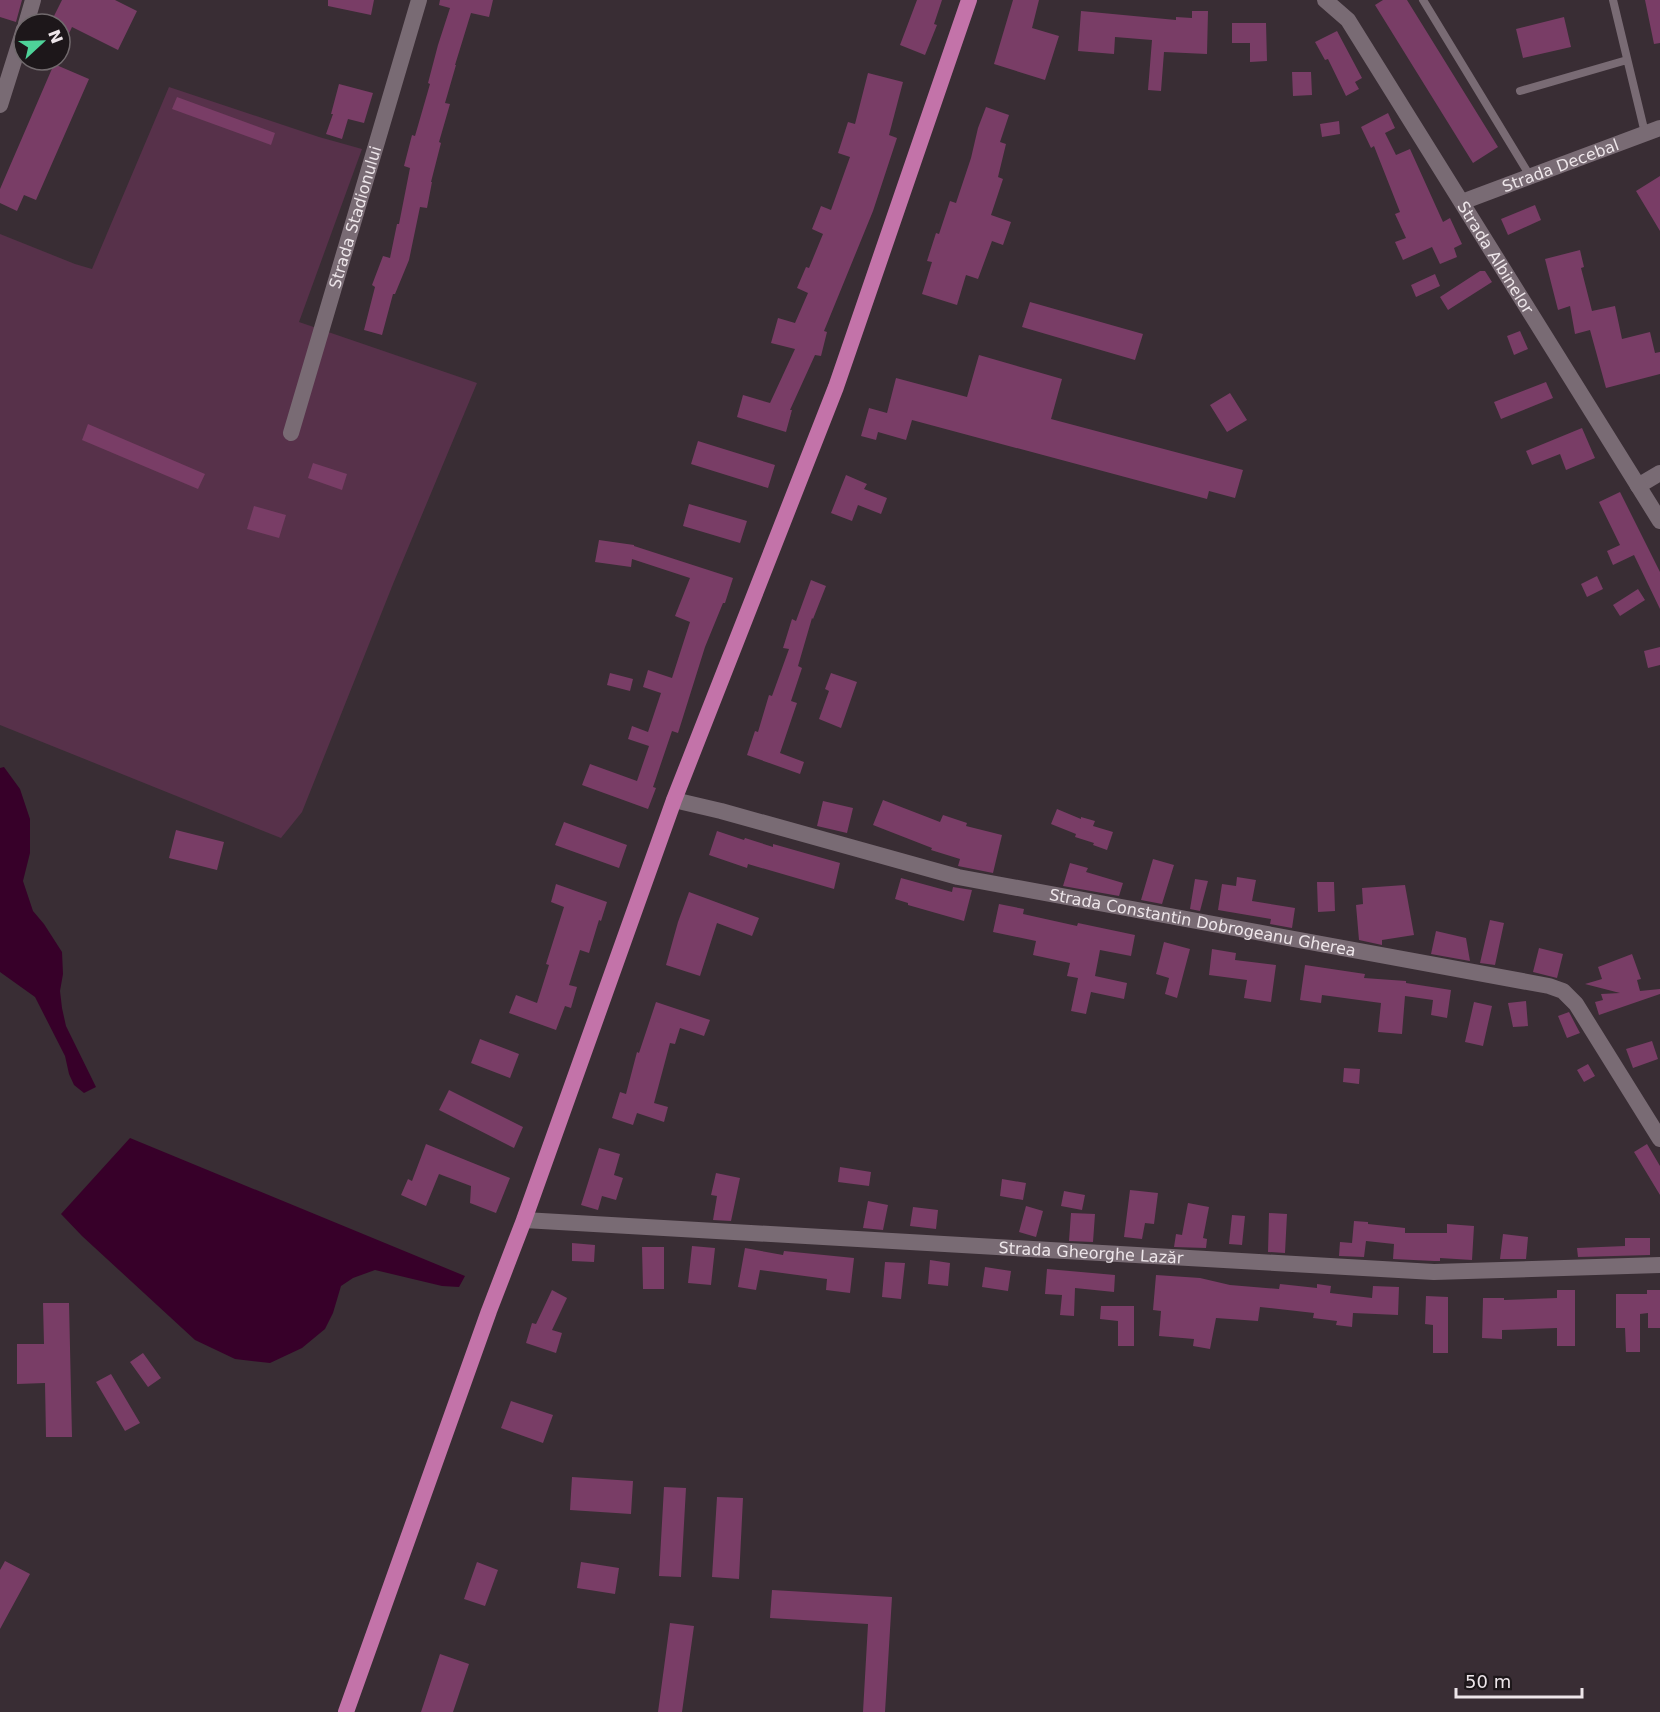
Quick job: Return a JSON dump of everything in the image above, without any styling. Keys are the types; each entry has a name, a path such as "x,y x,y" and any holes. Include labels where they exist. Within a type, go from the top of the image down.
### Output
{"main road":[{"path":"346,1712 674,800 836,387 969,0"}],"street":[{"name":"Strada Stadionului","path":"291,433 419,0"},
{"name":"Strada Albinelor","path":"1325,0 1348,20 1660,521"},
{"path":"1,102 12,67"},
{"name":"Strada Decebal","path":"1461,202 1653,130"},
{"path":"1638,486 1660,473"},
{"name":"Strada Constantin Dobrogeanu Gherea","path":"674,800 957,877 1549,986 1563,991 1576,1004 1660,1139"},
{"name":"Strada Gheorghe Lazăr","path":"524,1220 1434,1272 1660,1265"}],"lane":[{"path":"1423,0 1530,176"},
{"path":"1613,0 1627,60 1653,130"},
{"path":"1520,91 1627,60"}],"shaded area":[{"path":"169,87 362,149 299,322 477,383 393,584 302,812 281,838 0,725 0,234 92,269"},
{"path":"4,767 20,789 30,819 30,853 23,881 33,911 62,952 63,974 60,991 66,1026 96,1087 84,1093 74,1085 65,1056 35,997 0,972 0,768"},
{"path":"130,1138 465,1276 459,1287 442,1286 375,1270 353,1278 341,1286 333,1313 325,1329 302,1348 270,1363 235,1359 195,1340 61,1214"}],"building":[{"path":"0,0 22,0 19,12 12,12 12,21 0,17"},
{"path":"62,0 115,0 137,11 118,50 72,27 72,12 56,12"},
{"path":"328,0 374,0 371,15 328,6"},
{"path":"440,0 493,0 489,17 471,13 445,103 450,104 439,142 441,143 427,208 420,207 409,260 395,294 393,294 382,335 364,330 375,287 372,285 383,256 390,258 410,168 404,166 412,135 415,136 430,84 428,83 438,45 450,8 439,5"},
{"path":"917,0 942,0 934,24 937,25 925,55 900,45"},
{"path":"1013,0 1039,0 1032,28 1059,36 1045,80 994,64"},
{"path":"1383,0 1407,0 1498,147 1473,163 1375,5"},
{"path":"1645,0 1660,0 1660,43 1654,44"},
{"path":"1081,11 1176,20 1176,17 1192,18 1192,11 1208,11 1207,54 1164,52 1161,91 1148,90 1152,40 1115,37 1114,54 1078,51"},
{"path":"1564,17 1571,47 1523,58 1516,29"},
{"path":"1232,23 1266,23 1267,61 1250,62 1250,43 1232,43"},
{"path":"1337,31 1362,78 1355,82 1359,89 1346,96 1328,59 1325,60 1315,42"},
{"path":"51,72 72,72 89,79 36,200 24,195 17,211 0,203 0,189"},
{"path":"1292,72 1311,72 1312,95 1293,96"},
{"path":"868,73 903,82 889,135 897,138 873,211 824,331 827,332 821,356 815,355 790,410 792,410 786,432 737,417 743,395 770,403 795,349 771,343 778,318 795,323 808,293 797,288 806,267 809,268 823,234 812,229 821,206 831,210 850,157 838,153 848,122 855,124"},
{"path":"339,84 373,93 364,123 348,119 342,139 326,134"},
{"path":"177,97 275,133 271,145 172,109"},
{"path":"986,107 1009,115 1000,142 1006,144 998,177 1003,179 991,215 1011,222 1003,245 992,241 978,279 966,275 957,305 922,294 932,262 927,261 936,233 939,234 950,201 956,203"},
{"path":"1388,113 1395,128 1385,133 1396,155 1410,149 1443,222 1450,218 1462,244 1454,248 1457,257 1440,264 1432,247 1403,260 1395,242 1406,238 1395,214 1400,212 1374,146 1371,148 1361,127"},
{"path":"1339,121 1340,134 1322,137 1320,124"},
{"path":"1660,176 1660,231 1636,191"},
{"path":"1535,205 1541,220 1508,235 1501,219"},
{"path":"1580,250 1584,267 1581,268 1592,311 1615,306 1622,339 1650,332 1655,353 1660,352 1660,374 1606,388 1590,330 1575,334 1570,306 1558,310 1545,259"},
{"path":"1480,271 1485,271 1492,282 1448,310 1440,297"},
{"path":"1435,274 1440,286 1416,297 1411,285"},
{"path":"1030,302 1143,334 1135,360 1022,327"},
{"path":"1520,331 1528,349 1514,355 1507,336"},
{"path":"979,355 1062,379 1051,419 1243,470 1235,498 1209,491 1207,499 912,420 906,440 878,432 876,440 861,436 869,408 887,413 896,378 967,397"},
{"path":"1546,382 1553,398 1501,419 1494,402"},
{"path":"1230,393 1247,420 1227,432 1210,405"},
{"path":"88,424 205,474 198,489 82,440"},
{"path":"1582,428 1595,458 1566,470 1560,454 1532,465 1526,451"},
{"path":"698,441 775,465 768,488 691,464"},
{"path":"313,463 347,474 342,490 308,478"},
{"path":"846,475 867,484 864,489 887,498 881,514 858,505 852,521 831,513"},
{"path":"1620,492 1660,572 1660,609 1634,555 1613,565 1607,551 1620,545 1599,502"},
{"path":"689,504 747,521 740,543 683,526"},
{"path":"254,506 286,515 279,538 247,529"},
{"path":"599,540 634,545 733,578 725,603 723,603 705,647 678,733 672,731 648,809 582,785 590,764 637,781 649,746 628,739 632,726 648,732 661,693 643,687 648,670 672,678 690,622 675,616 690,578 632,559 631,567 595,562"},
{"path":"1597,576 1603,589 1587,597 1581,584"},
{"path":"811,580 826,586 812,618 798,666 802,668 791,701 797,703 780,753 804,762 800,774 747,755 789,649 783,648 792,619 796,621"},
{"path":"1638,589 1645,600 1620,616 1613,605"},
{"path":"1660,647 1660,665 1648,668 1644,651"},
{"path":"610,673 633,679 630,691 607,685"},
{"path":"831,673 857,682 841,728 819,719 829,691 825,689"},
{"path":"883,800 940,822 943,815 967,823 966,826 1002,835 993,873 958,866 960,859 931,850 932,848 873,825"},
{"path":"823,801 853,808 847,833 817,826"},
{"path":"1057,809 1081,819 1081,817 1095,821 1093,826 1113,832 1107,850 1051,824"},
{"path":"564,822 627,845 619,868 555,845"},
{"path":"176,830 224,842 217,870 169,858"},
{"path":"717,831 744,840 745,838 773,847 773,844 840,863 834,889 748,864 747,868 709,855"},
{"path":"1153,859 1174,865 1162,904 1141,900"},
{"path":"1070,863 1088,868 1086,872 1123,883 1119,896 1063,886"},
{"path":"1237,877 1256,880 1252,901 1295,908 1292,928 1270,924 1271,919 1218,910 1222,884 1236,886"},
{"path":"901,878 952,892 953,887 972,890 964,921 895,899"},
{"path":"1195,879 1208,881 1200,911 1190,909"},
{"path":"1317,882 1334,882 1335,911 1318,912"},
{"path":"556,884 607,902 589,953 580,950 569,985 577,987 571,1008 565,1006 556,1030 509,1013 516,995 537,1003 549,965 546,964 564,907 551,902"},
{"path":"1405,885 1414,935 1382,940 1382,945 1359,940 1356,905 1363,904 1362,888"},
{"path":"689,892 759,918 752,936 717,923 700,976 666,965"},
{"path":"999,904 1024,909 1023,914 1077,926 1078,923 1135,935 1131,956 1100,950 1095,976 1127,983 1124,999 1091,992 1086,1014 1071,1011 1078,978 1067,976 1070,963 1033,955 1036,941 993,932"},
{"path":"1490,920 1504,923 1495,965 1480,963"},
{"path":"1436,931 1466,938 1470,961 1431,954"},
{"path":"1164,942 1190,949 1177,998 1165,994 1169,978 1156,974"},
{"path":"1539,948 1563,954 1557,978 1533,972"},
{"path":"1212,949 1236,953 1235,960 1276,965 1271,1002 1244,998 1247,980 1209,975"},
{"path":"1632,954 1641,979 1637,980 1640,991 1660,989 1660,994 1599,1015 1595,1002 1603,1000 1601,994 1620,993 1585,984 1602,979 1598,967"},
{"path":"1305,965 1365,974 1364,978 1406,981 1406,983 1451,990 1447,1018 1431,1015 1433,1000 1405,996 1402,1034 1378,1032 1381,1003 1322,995 1321,1003 1300,1000"},
{"path":"1526,1001 1528,1026 1513,1027 1508,1003"},
{"path":"656,1002 710,1020 704,1036 680,1028 675,1044 670,1043 654,1103 668,1107 664,1122 637,1113 633,1125 612,1118 620,1092 626,1094 637,1052 639,1053"},
{"path":"1474,1002 1492,1006 1483,1046 1465,1042"},
{"path":"1569,1012 1580,1033 1567,1038 1558,1016"},
{"path":"480,1039 519,1054 510,1078 471,1063"},
{"path":"1652,1041 1658,1059 1633,1068 1626,1049"},
{"path":"1588,1064 1595,1076 1584,1082 1577,1070"},
{"path":"1344,1068 1360,1069 1359,1084 1343,1082"},
{"path":"449,1090 523,1127 514,1148 439,1110"},
{"path":"426,1144 510,1178 496,1213 470,1203 471,1186 439,1174 426,1206 401,1195 408,1179 412,1181"},
{"path":"1647,1144 1660,1166 1660,1195 1634,1152"},
{"path":"599,1148 620,1154 614,1175 623,1178 616,1200 602,1196 598,1210 581,1205"},
{"path":"840,1167 871,1172 869,1186 838,1182"},
{"path":"716,1173 740,1178 731,1221 713,1220 717,1196 711,1195"},
{"path":"1002,1179 1026,1183 1023,1200 1000,1196"},
{"path":"1130,1190 1158,1193 1154,1224 1145,1223 1142,1239 1124,1237"},
{"path":"1064,1191 1085,1195 1082,1210 1061,1206"},
{"path":"868,1201 888,1205 883,1230 863,1228"},
{"path":"1188,1203 1209,1207 1203,1238 1207,1239 1206,1248 1174,1247 1176,1234 1182,1235"},
{"path":"1026,1206 1043,1211 1036,1237 1019,1232"},
{"path":"913,1207 938,1210 936,1229 910,1226"},
{"path":"1071,1213 1095,1214 1093,1242 1069,1241"},
{"path":"1269,1213 1287,1214 1285,1253 1268,1252"},
{"path":"1232,1215 1245,1216 1242,1245 1229,1244"},
{"path":"1354,1221 1405,1228 1405,1233 1447,1233 1447,1224 1474,1226 1472,1260 1393,1259 1394,1244 1366,1241 1364,1257 1339,1256 1340,1242 1352,1243"},
{"path":"1503,1234 1528,1237 1526,1259 1500,1259"},
{"path":"1625,1238 1650,1238 1650,1255 1578,1257 1577,1248 1625,1246"},
{"path":"572,1243 595,1245 594,1262 572,1261"},
{"path":"692,1246 715,1248 711,1285 688,1283"},
{"path":"642,1247 664,1247 664,1289 643,1289"},
{"path":"745,1248 783,1255 784,1251 854,1258 850,1293 826,1290 827,1279 760,1270 756,1290 738,1287"},
{"path":"930,1260 950,1263 948,1286 928,1284"},
{"path":"885,1262 905,1263 901,1299 882,1297"},
{"path":"985,1267 1011,1271 1008,1291 982,1287"},
{"path":"1047,1269 1115,1275 1114,1292 1075,1288 1074,1316 1060,1315 1062,1295 1045,1294"},
{"path":"1156,1275 1200,1278 1230,1285 1279,1289 1280,1284 1317,1288 1317,1284 1331,1286 1330,1293 1372,1298 1373,1286 1399,1287 1398,1315 1353,1313 1352,1327 1336,1325 1337,1321 1313,1318 1314,1313 1260,1307 1258,1321 1216,1318 1210,1349 1193,1346 1194,1339 1159,1336 1161,1311 1153,1310"},
{"path":"552,1290 567,1298 552,1330 562,1333 556,1353 526,1343 532,1323 536,1324"},
{"path":"1557,1290 1575,1290 1575,1346 1557,1346 1557,1328 1502,1330 1502,1339 1482,1338 1483,1298 1504,1298 1504,1300 1557,1298"},
{"path":"1647,1290 1660,1290 1660,1328 1648,1328 1648,1313 1640,1314 1640,1352 1626,1352 1625,1328 1616,1328 1616,1294 1647,1294"},
{"path":"1426,1296 1448,1297 1448,1353 1433,1353 1433,1325 1425,1324"},
{"path":"43,1303 69,1303 72,1437 46,1437 45,1383 17,1384 17,1344 44,1344"},
{"path":"1101,1306 1134,1306 1134,1346 1118,1346 1118,1321 1100,1319"},
{"path":"143,1353 161,1378 148,1387 130,1362"},
{"path":"111,1374 140,1423 125,1431 96,1382"},
{"path":"511,1401 553,1415 543,1443 501,1428"},
{"path":"572,1477 633,1481 631,1514 570,1510"},
{"path":"664,1487 686,1488 681,1577 659,1576"},
{"path":"717,1497 743,1498 739,1579 712,1577"},
{"path":"5,1561 30,1574 0,1629 0,1570"},
{"path":"477,1562 498,1570 485,1606 464,1599"},
{"path":"581,1562 619,1568 615,1594 577,1588"},
{"path":"772,1590 892,1597 885,1712 863,1712 868,1624 770,1618"},
{"path":"670,1623 694,1626 682,1712 658,1712"},
{"path":"440,1654 469,1664 453,1712 421,1712"}]}
